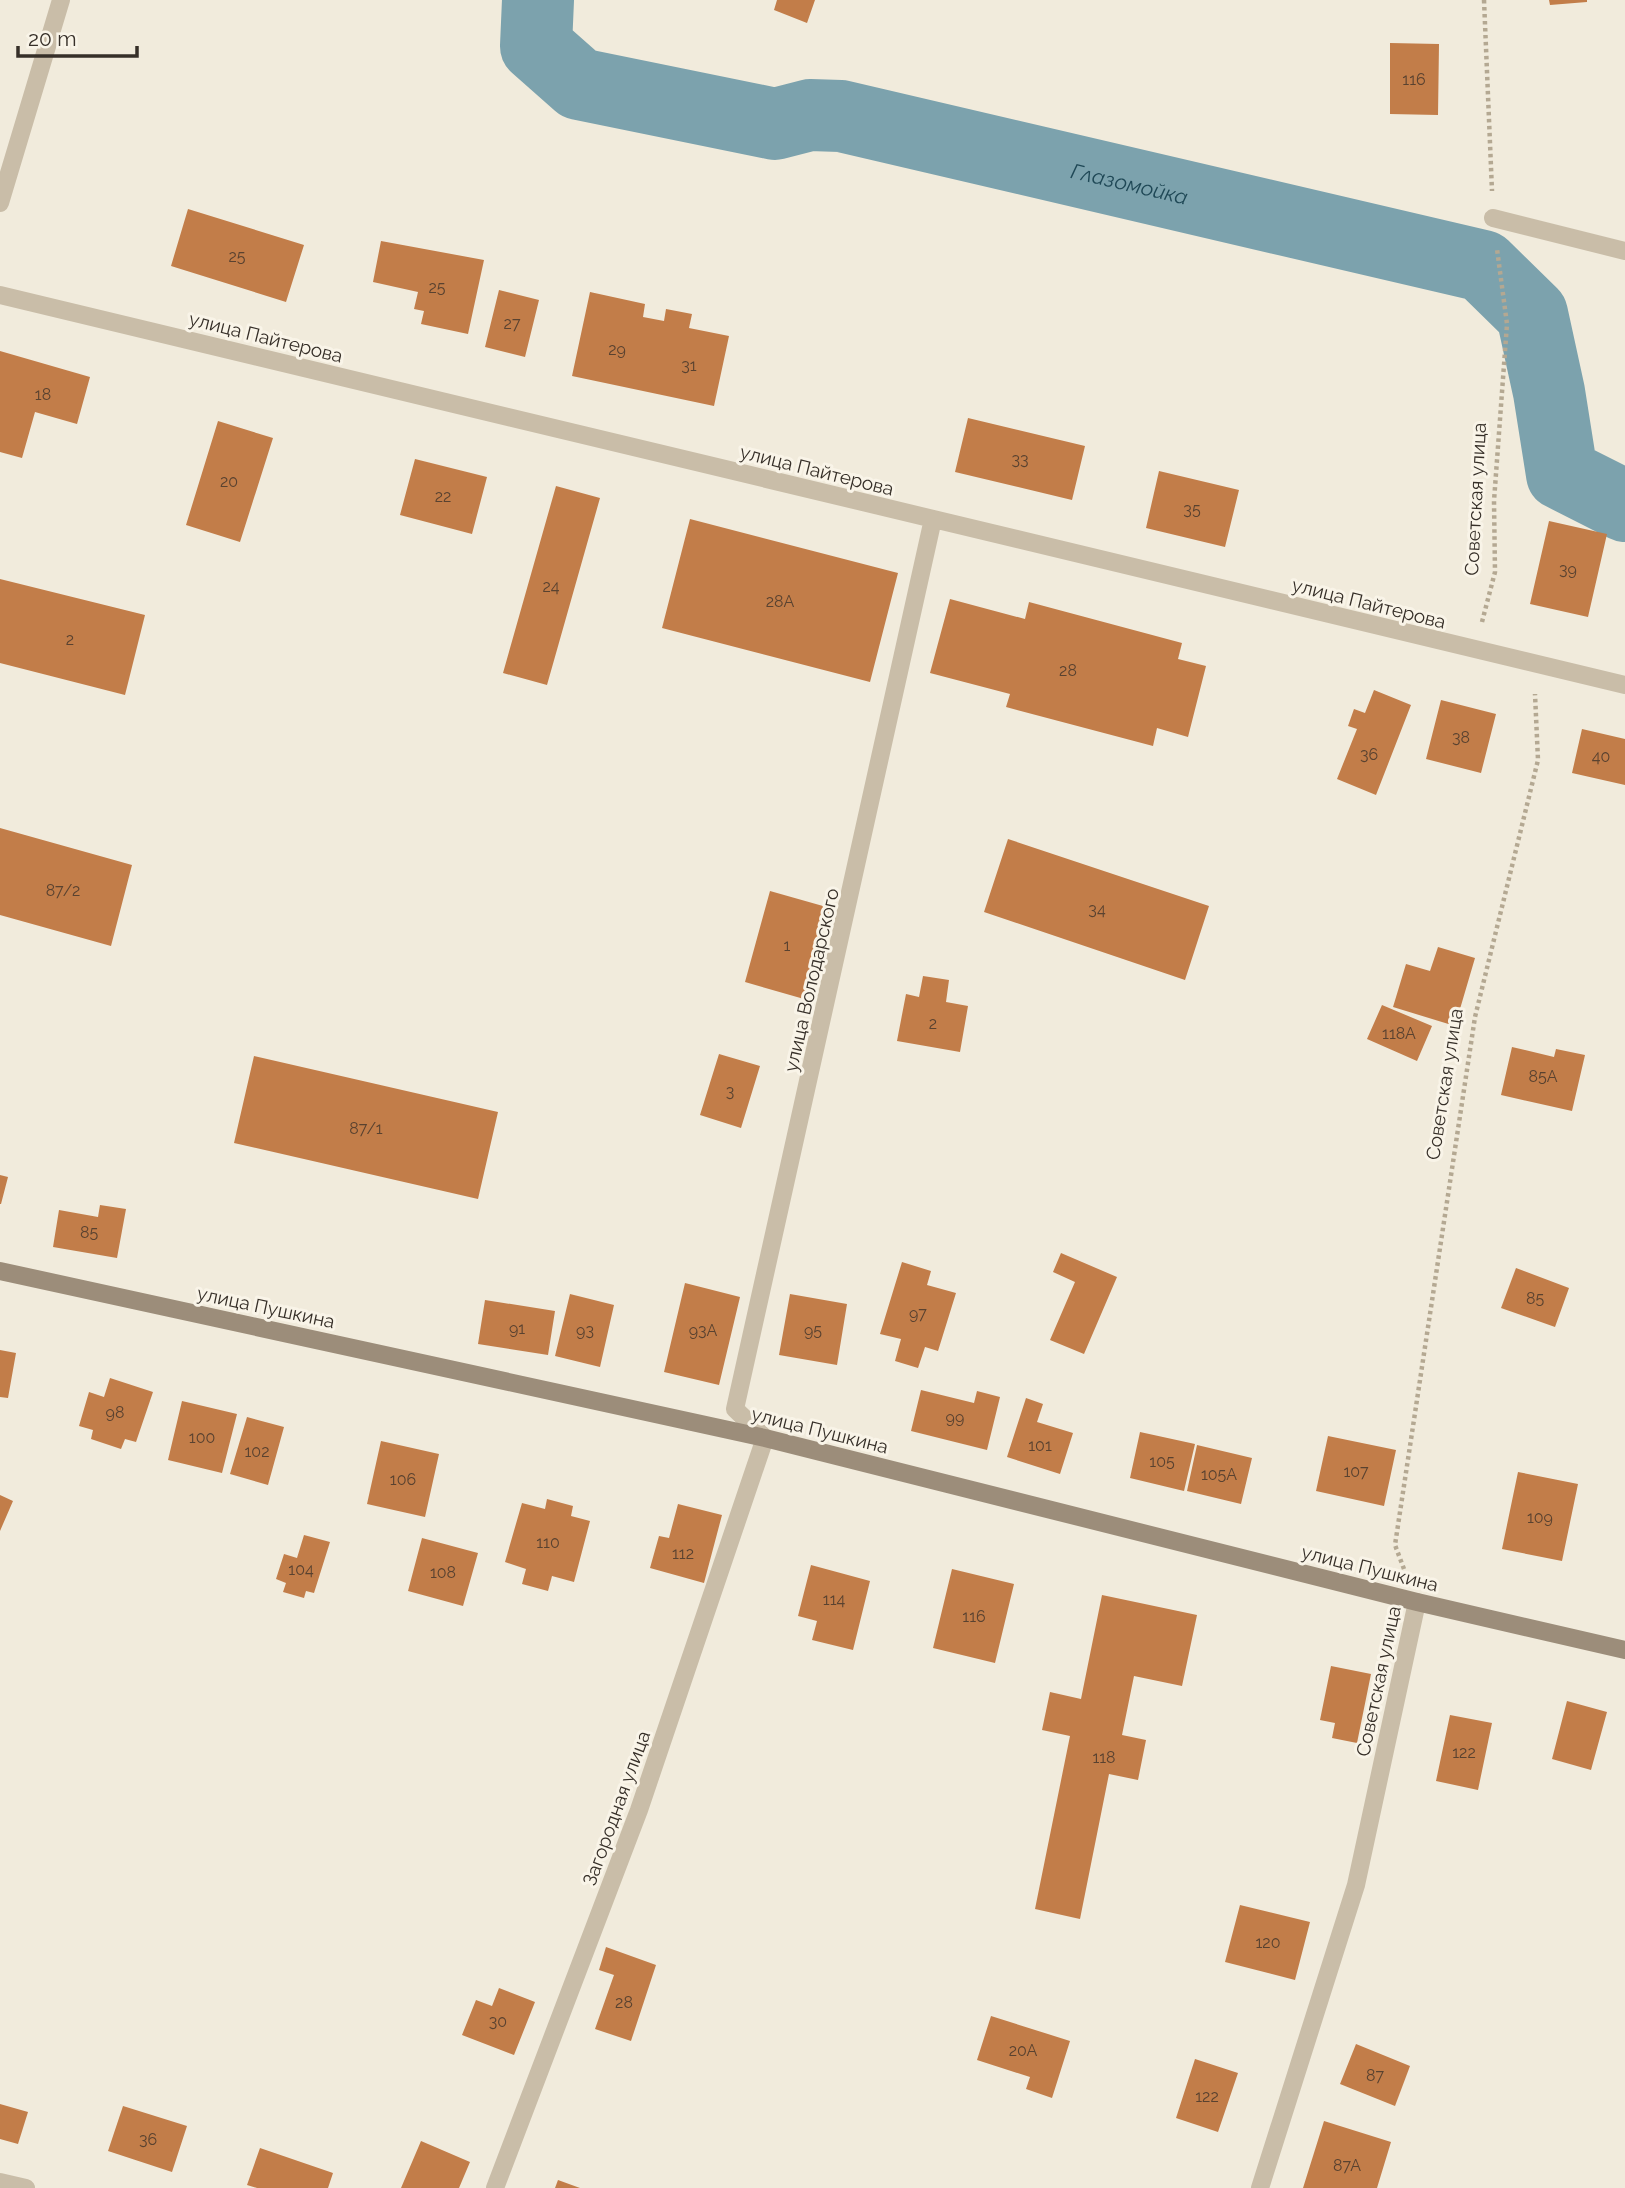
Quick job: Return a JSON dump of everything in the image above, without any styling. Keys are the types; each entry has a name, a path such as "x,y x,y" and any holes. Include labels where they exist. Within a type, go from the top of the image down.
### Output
{"main road":[{"name":"улица Пушкина","path":"0,1271 765,1438 1417,1602 1625,1650"}],"street":[{"path":"0,203 61,0"},
{"path":"1493,218 1625,251"},
{"name":"улица Пайтерова","path":"0,295 1625,685"},
{"name":"улица Володарского","path":"765,1438 735,1409 933,519"},
{"name":"Загородная улица","path":"495,2188 639,1810 765,1438"},
{"name":"Советская улица","path":"1260,2188 1356,1885 1417,1602"},
{"path":"0,2182 26,2188"}],"path":[{"name":"Советская улица","path":"1475,650 1495,572 1494,501 1507,324 1493,218 1484,0"},
{"name":"Советская улица","path":"1417,1602 1395,1545 1475,1017 1538,760 1535,692 1525,685"}],"building":[{"path":"777,0 815,0 807,23 774,10"},
{"path":"1549,0 1587,0 1587,2 1550,5"},
{"path":"1390,43 1439,44 1438,115 1390,114"},
{"path":"188,209 304,245 286,302 171,266"},
{"path":"381,241 484,260 468,334 421,324 424,311 414,309 418,292 373,282"},
{"path":"499,290 539,300 525,357 485,347"},
{"path":"590,292 645,304 643,317 664,321 666,309 692,314 689,328 729,336 714,406 572,376"},
{"path":"0,351 90,377 77,424 35,412 22,458 0,452"},
{"path":"968,418 1085,446 1072,500 955,472"},
{"path":"218,421 273,438 240,542 186,525"},
{"path":"415,459 487,477 472,534 400,515"},
{"path":"1159,471 1239,490 1225,547 1146,528"},
{"path":"556,486 600,498 547,685 503,673"},
{"path":"690,519 898,573 870,682 662,628"},
{"path":"1549,521 1607,534 1588,617 1530,604"},
{"path":"0,579 145,615 125,695 0,663"},
{"path":"950,599 1025,619 1029,602 1182,643 1178,659 1206,666 1188,737 1157,728 1153,746 1006,707 1010,694 930,673"},
{"path":"1374,690 1411,705 1376,795 1337,779 1357,729 1348,726 1354,709 1365,713"},
{"path":"1441,700 1496,714 1481,773 1426,759"},
{"path":"1582,729 1625,739 1625,785 1572,773"},
{"path":"0,828 132,865 111,946 0,915"},
{"path":"1008,839 1209,906 1185,980 984,912"},
{"path":"770,891 830,908 804,999 745,982"},
{"path":"1438,947 1475,958 1455,1026 1393,1007 1406,964 1430,971"},
{"path":"923,976 949,980 946,1002 968,1006 960,1052 897,1041 906,994 919,997"},
{"path":"1382,1005 1432,1026 1417,1061 1367,1039"},
{"path":"1512,1047 1554,1057 1556,1049 1585,1055 1572,1111 1501,1095"},
{"path":"719,1054 760,1066 741,1128 700,1115"},
{"path":"254,1056 498,1112 478,1199 234,1143"},
{"path":"0,1175 8,1177 1,1204 0,1204"},
{"path":"100,1205 126,1209 117,1258 53,1247 59,1210 98,1217"},
{"path":"1061,1253 1117,1277 1084,1354 1050,1340 1075,1282 1053,1272"},
{"path":"902,1262 931,1271 927,1285 956,1293 938,1351 925,1347 918,1368 895,1361 901,1339 880,1334"},
{"path":"1516,1268 1569,1288 1555,1327 1501,1308"},
{"path":"685,1283 740,1297 719,1385 664,1372"},
{"path":"570,1294 614,1305 600,1367 555,1356"},
{"path":"790,1294 847,1304 837,1365 779,1355"},
{"path":"485,1300 555,1311 548,1355 478,1344"},
{"path":"0,1350 16,1353 8,1398 0,1397"},
{"path":"110,1378 153,1392 136,1442 125,1439 121,1449 91,1439 93,1430 79,1426 89,1392 104,1397"},
{"path":"921,1390 974,1403 977,1391 1000,1397 987,1450 911,1431"},
{"path":"1026,1398 1043,1404 1037,1422 1073,1433 1060,1474 1007,1457"},
{"path":"182,1401 237,1414 222,1473 168,1460"},
{"path":"247,1417 284,1427 268,1485 230,1474"},
{"path":"1140,1432 1195,1444 1184,1491 1130,1478"},
{"path":"1328,1436 1396,1450 1384,1506 1316,1491"},
{"path":"381,1441 439,1454 425,1517 367,1504"},
{"path":"1197,1445 1252,1458 1241,1504 1187,1491"},
{"path":"1518,1472 1578,1484 1562,1561 1502,1549"},
{"path":"0,1495 13,1501 0,1531"},
{"path":"547,1499 573,1506 571,1516 590,1521 574,1582 552,1576 548,1591 522,1584 526,1569 505,1562 522,1503 545,1509"},
{"path":"678,1504 722,1515 704,1583 650,1568 659,1536 669,1538"},
{"path":"304,1535 330,1542 314,1593 306,1591 304,1598 283,1592 286,1583 276,1579 284,1554 297,1558"},
{"path":"422,1538 478,1553 463,1606 408,1591"},
{"path":"811,1565 870,1581 853,1650 812,1640 817,1621 798,1616"},
{"path":"952,1569 1014,1584 995,1663 933,1648"},
{"path":"1102,1595 1197,1615 1182,1686 1134,1676 1122,1735 1146,1740 1138,1780 1109,1774 1080,1919 1035,1909 1070,1736 1042,1730 1050,1692 1081,1699"},
{"path":"1331,1666 1371,1674 1357,1743 1332,1738 1335,1723 1320,1720"},
{"path":"1567,1701 1607,1712 1591,1770 1552,1759"},
{"path":"1450,1715 1492,1723 1478,1790 1436,1781"},
{"path":"1240,1905 1310,1922 1295,1980 1225,1962"},
{"path":"606,1947 656,1965 631,2041 595,2029 614,1975 599,1970"},
{"path":"499,1988 535,2002 514,2055 462,2035 476,2000 492,2006"},
{"path":"991,2016 1070,2041 1052,2098 1026,2089 1030,2077 977,2060"},
{"path":"1356,2044 1410,2066 1395,2106 1340,2084"},
{"path":"1195,2059 1238,2073 1218,2132 1176,2118"},
{"path":"0,2104 28,2112 18,2144 0,2139"},
{"path":"123,2106 187,2126 172,2172 108,2151"},
{"path":"1324,2121 1391,2142 1377,2188 1303,2188"},
{"path":"421,2141 470,2162 459,2188 401,2188"},
{"path":"260,2148 333,2173 328,2188 257,2188 247,2185"},
{"path":"558,2180 580,2188 555,2188"}],"waterway":[{"name":"Глазомойка","path":"538,0 536,46 579,84 775,124 810,115 841,116 1483,266 1532,314 1549,392 1562,474 1625,506"}]}
